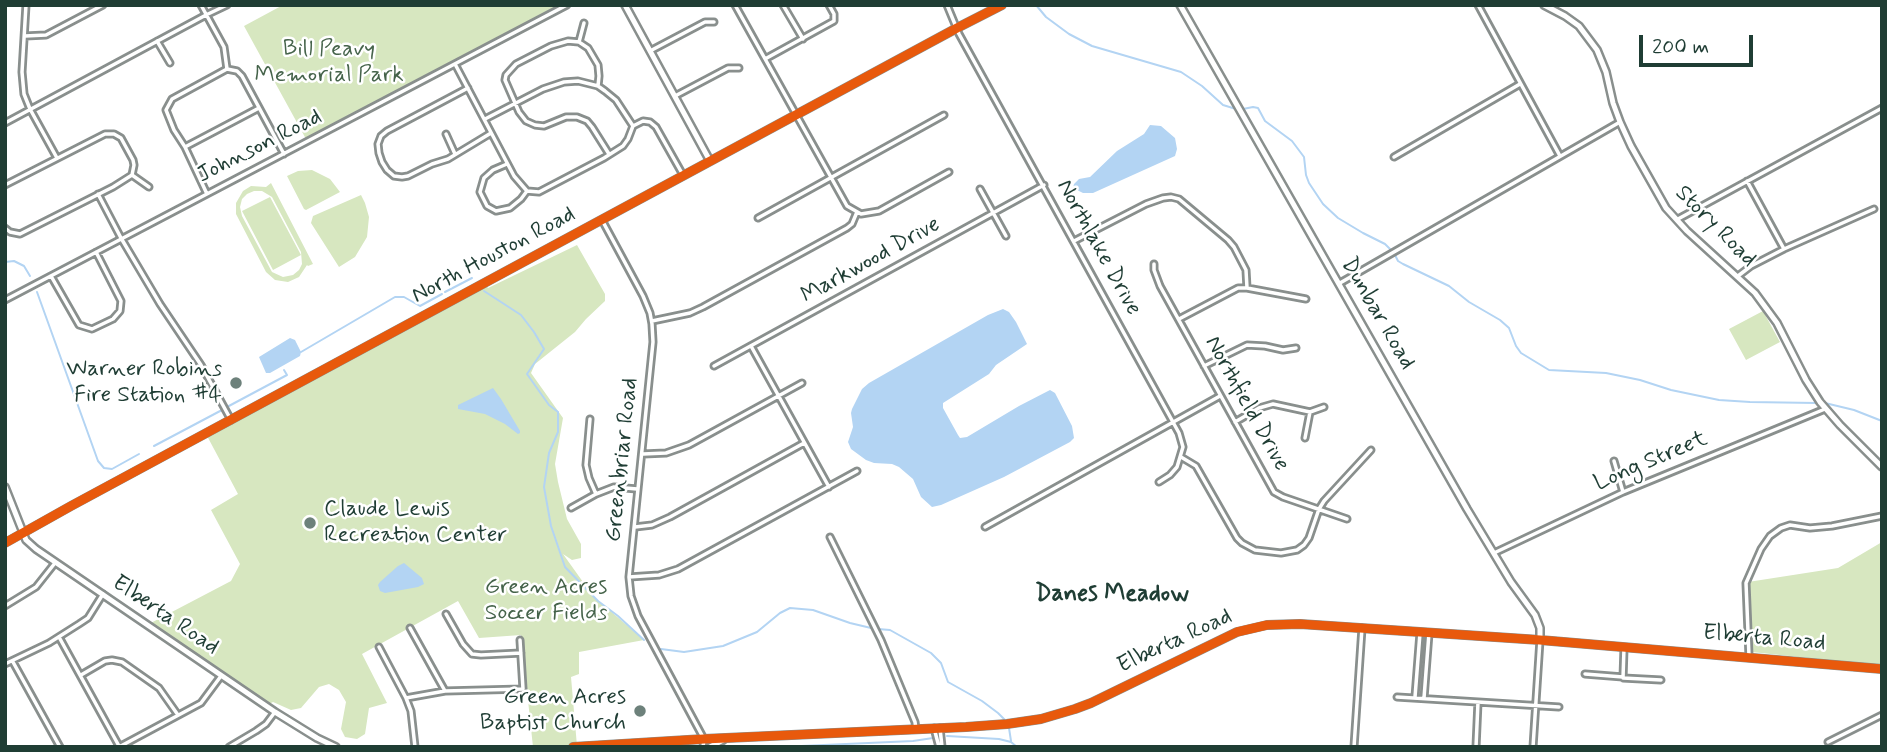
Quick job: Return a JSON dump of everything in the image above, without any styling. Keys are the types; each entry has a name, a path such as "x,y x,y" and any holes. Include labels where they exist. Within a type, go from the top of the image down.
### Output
{"street":[{"path":"26,5 22,83 24,94 58,158"},
{"path":"25,36 46,35 103,5"},
{"path":"201,5 224,47 227,69"},
{"path":"5,123 227,5"},
{"name":"Johnson Road","path":"5,300 567,5"},
{"path":"735,5 847,206 857,212 879,211 948,172"},
{"path":"783,5 803,39"},
{"path":"765,60 834,21 829,5"},
{"name":"Northlake Drive","path":"947,5 957,28 1174,421 1181,438 1181,457"},
{"name":"North Houston Road","path":"5,543 1002,5"},
{"name":"Dunbar Road","path":"1180,5 1493,553 1535,615 1541,639"},
{"path":"1478,5 1560,156"},
{"name":"Story Road","path":"1544,5 1579,26 1590,40 1603,62 1620,122 1655,190 1676,220 1755,293 1771,314 1811,389 1825,409 1882,467"},
{"path":"627,6 710,161"},
{"path":"650,51 705,22 714,22"},
{"path":"579,42 584,23"},
{"path":"157,41 170,63"},
{"path":"597,86 598,65 588,48 579,42 568,41 551,46 516,64 505,80 519,112 526,121 544,126 566,117 577,117 587,121 609,154"},
{"path":"455,64 507,164 527,191 539,192 623,146 633,126 643,121 656,127 684,176"},
{"path":"675,96 728,68 739,68"},
{"path":"207,194 166,110 172,99 227,69 237,71 242,76 284,154"},
{"path":"484,120 543,89 564,82 578,81 597,86 616,100 633,126"},
{"path":"1394,157 1520,84"},
{"path":"468,88 381,136 379,153 387,170 394,176 415,174 448,159 491,133"},
{"path":"185,147 259,108"},
{"path":"1676,220 1882,108"},
{"path":"758,218 944,115"},
{"path":"1339,284 1620,122"},
{"path":"114,134 117,126"},
{"path":"5,185 106,134 114,134 124,141 134,165 132,175 20,234 5,228"},
{"path":"446,134 455,155"},
{"path":"507,164 493,170 484,178 480,192 487,206 496,211 510,208 527,191"},
{"path":"132,175 149,187"},
{"path":"1747,181 1784,249"},
{"name":"Markwood Drive","path":"714,366 1044,186"},
{"path":"980,188 1006,236"},
{"path":"98,194 121,239 201,365 231,420"},
{"path":"1074,241 1146,204 1163,198 1179,199 1234,247 1246,270 1247,288"},
{"path":"1738,276 1784,249 1874,209"},
{"path":"652,321 690,313 703,307 847,228 852,224 857,212"},
{"name":"Greenbriar Road","path":"602,220 647,304 652,321 653,341 629,577 631,596 638,616 704,739"},
{"path":"51,276 79,325 93,329 113,319 120,311 121,301 96,252"},
{"name":"Northfield Drive","path":"1154,264 1160,286 1274,492 1348,519"},
{"path":"1179,319 1232,290 1247,288 1306,299"},
{"path":"1204,366 1247,345 1283,350 1296,348"},
{"path":"751,346 829,487"},
{"path":"642,454 666,453 689,446 802,383"},
{"path":"985,527 1220,396"},
{"path":"1235,422 1259,408 1273,404 1310,412 1324,407"},
{"name":"Long Street","path":"1493,553 1623,492 1825,409"},
{"path":"1306,438 1310,412"},
{"path":"590,419 586,465 596,494"},
{"path":"635,527 652,525 670,517 804,443"},
{"path":"1159,482 1170,475 1181,457 1189,461 1196,466 1237,538 1255,550 1282,553 1297,550 1304,545 1319,509 1371,450"},
{"path":"1614,461 1623,492"},
{"path":"629,577 659,575 678,569 857,471"},
{"name":"Elberta Road","path":"5,486 26,540 55,563 275,712 336,747"},
{"path":"572,508 614,487 638,489"},
{"path":"1749,656 1746,583 1761,549 1770,536 1790,525 1832,526 1882,516"},
{"path":"830,537 881,640 916,729"},
{"path":"5,606 36,587 55,563"},
{"path":"5,664 59,638 88,618 103,594"},
{"path":"446,614 467,650 472,653 521,653"},
{"name":"Elberta Road","path":"573,747 1024,722 1075,709 1237,632 1267,625 1300,624 1541,639 1882,669"},
{"path":"410,628 446,691"},
{"path":"1354,747 1362,628"},
{"path":"1415,698 1420,633"},
{"path":"1424,698 1429,633"},
{"path":"59,638 119,746 201,704 221,676"},
{"path":"1534,747 1541,639"},
{"path":"406,698 446,691 523,689 520,640"},
{"path":"1623,677 1625,646"},
{"path":"379,647 411,711 415,747"},
{"path":"81,675 105,661 122,662 159,688 178,715"},
{"path":"13,662 60,747"},
{"path":"1585,674 1661,680"},
{"path":"1397,697 1559,707"},
{"path":"1476,747 1478,702"},
{"path":"229,747 265,724 275,712"},
{"path":"1828,742 1882,715"},
{"path":"937,728 941,747"},
{"path":"704,739 704,747"},
{"path":"710,747 726,739"},
{"path":"690,740 694,747"}],"green space":[{"name":"Bill Peavy Memorial Park","path":"283,5 562,5 306,139 244,26"},
{"path":"312,170 330,179 340,192 306,210 287,176 298,171"},
{"path":"271,183 313,264 307,265 299,277 288,282 275,280 266,272 236,214 236,203 243,191 251,186 266,187","holes":["254,191 262,191 272,197 301,252 302,264 293,275 283,277 272,272 242,216 242,199"]},
{"path":"361,195 369,217 367,237 355,257 339,267 311,223 313,216"},
{"path":"270,197 301,255 273,270 242,211"},
{"name":"Green Acres Soccer Fields","path":"577,245 605,294 605,301 575,332 535,364 531,373 563,418 555,464 567,519 581,544 581,558 572,560 563,554 593,596 644,640 579,652 579,674 571,677 577,746 533,747 521,635 479,638 458,601 362,654 387,703 369,708 365,734 357,739 345,737 341,729 346,702 339,690 329,684 319,687 301,708 291,710 273,702 265,706 147,625 231,581 240,564 211,510 238,494 206,434 485,283 488,288"},
{"path":"1763,311 1780,342 1746,360 1729,329"},
{"path":"1882,542 1882,666 1752,652 1748,582 1838,568"}],"water":[{"path":"1150,125 1161,126 1175,138 1175,156 1093,193 1083,193 1073,188 1079,179 1090,177 1117,151 1144,134"},
{"path":"1003,309 1009,312 1016,322 1027,344 996,365 989,374 943,403 943,408 960,438 967,437 1050,390 1055,393 1072,426 1074,438 1004,477 932,507 921,497 913,479 899,467 866,460 851,449 848,442 853,427 852,409 862,389 869,383"},
{"path":"290,338 295,340 301,352 300,356 266,373 259,357"},
{"path":"493,388 520,433 485,414 458,409 458,405"},
{"path":"404,563 422,578 424,584 385,593 380,591 380,582"}],"waterway":[{"path":"1036,5 1046,17 1069,34 1092,46 1181,72 1223,105 1236,109"},
{"path":"1243,109 1258,108 1265,121 1292,141 1304,157 1309,183 1323,204 1338,218 1391,250"},
{"path":"1395,255 1398,261 1449,286 1469,302 1500,320 1509,328 1521,353 1549,370 1606,373 1719,400 1816,403"},
{"path":"5,262 14,261 24,266 30,276"},
{"path":"445,292 472,278"},
{"path":"484,291 521,315 544,349 527,374 549,405 558,412 558,432 549,453 544,487 551,526 565,567 598,601 644,640"},
{"path":"37,292 98,461 104,468 112,469 139,454"},
{"path":"301,352 395,297 404,297 420,306 442,294"},
{"path":"227,407 287,375 284,370"},
{"path":"1825,403 1882,421"},
{"path":"154,446 222,410"},
{"path":"661,649 684,652 723,646 757,632 790,608 813,610 871,628"},
{"path":"878,629 890,630 931,653 941,663 948,682 982,701 1006,721"},
{"path":"1009,728 1011,741"},
{"path":"947,736 999,739 1011,742 1017,747"},
{"path":"779,747 933,738"}],"cycle path":[{"path":"5,543 1002,5"},
{"path":"573,747 966,727 1041,719 1091,703 1237,632 1267,625 1300,624 1540,640 1882,669"}],"place":[{"name":"Warner Robins Fire Station #4","path":"236,383"},
{"name":"Claude Lewis Recreation Center","path":"310,523"},
{"name":"Green Acres Baptist Church","path":"640,711"}],"district":[{"name":"Danes Meadow","path":"1112,595"}]}
